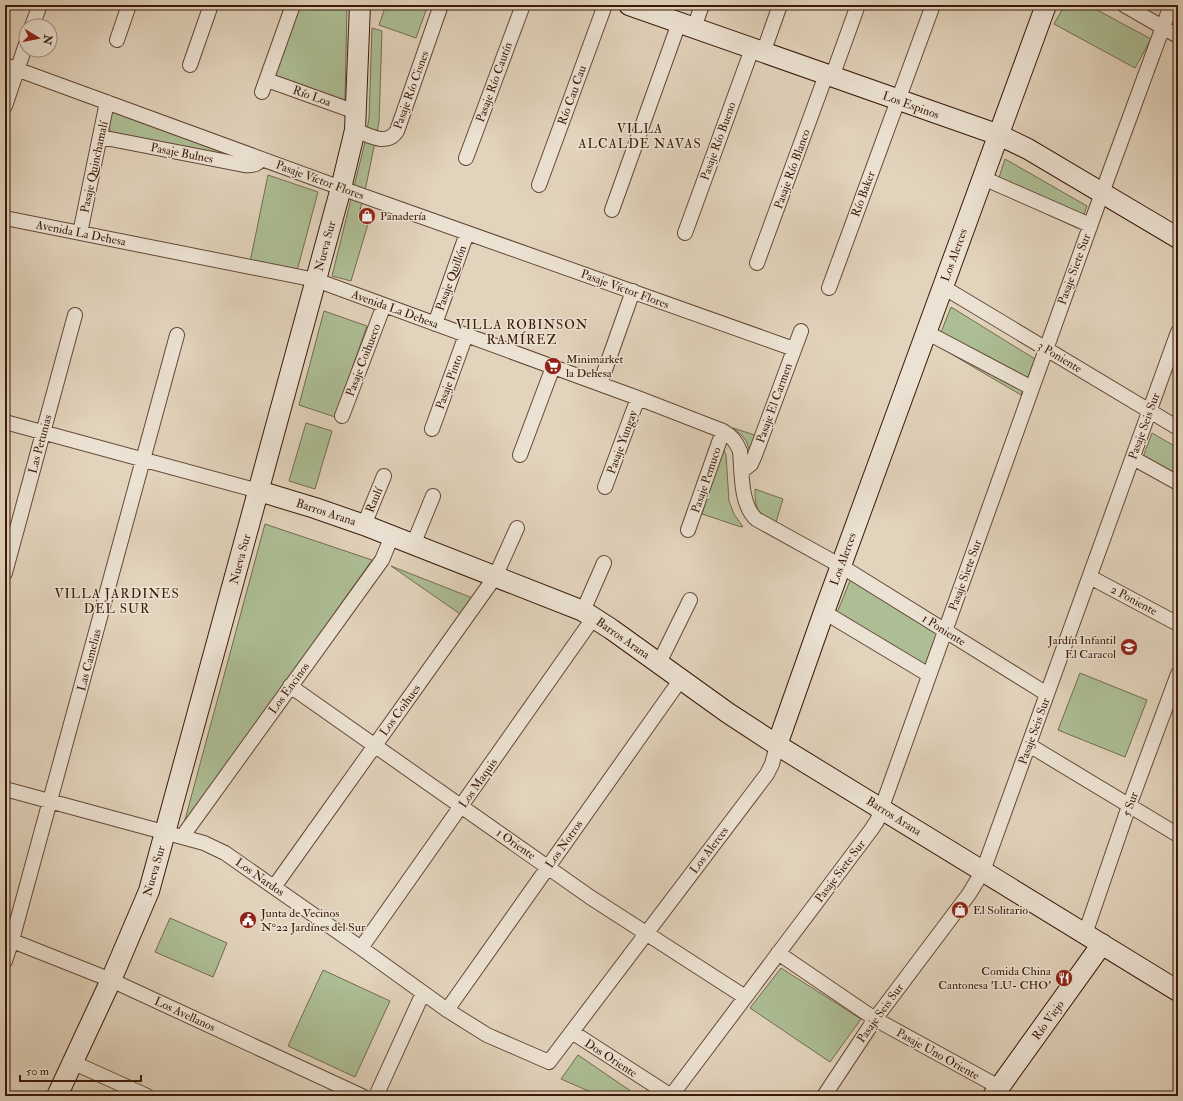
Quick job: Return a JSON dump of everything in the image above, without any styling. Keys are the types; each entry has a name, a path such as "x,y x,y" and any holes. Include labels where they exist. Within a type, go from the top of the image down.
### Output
{"street":[{"path":"35,18 40,5"},
{"path":"116,40 129,5"},
{"path":"190,65 211,5"},
{"name":"Río Loa","path":"293,5 264,86 356,121"},
{"name":"Nueva Sur","path":"57,1096 111,980 173,835 259,491 341,188 356,121 360,5"},
{"name":"Pasaje Río Cisnes","path":"356,121 383,140 394,136 441,5"},
{"name":"Pasaje Río Cautín","path":"466,158 523,5"},
{"name":"Río Cau Cau","path":"539,185 605,5"},
{"name":"Los Espinos","path":"629,5 999,136 1028,149 1178,238"},
{"path":"612,210 687,25 702,5"},
{"name":"Pasaje Río Bueno","path":"685,233 757,51 780,5"},
{"name":"Pasaje Río Blanco","path":"757,263 858,5"},
{"name":"Río Baker","path":"829,288 933,5"},
{"name":"Los Alerces","path":"549,1062 772,764 777,745 824,612 1046,5"},
{"path":"1124,5 1178,36"},
{"name":"Pasaje Siete Sur","path":"671,1096 871,830 882,809 1090,226 1171,5"},
{"path":"5,106 11,67 18,56"},
{"name":"Pasaje Víctor Flores","path":"11,67 341,188 794,349"},
{"name":"Pasaje Quinchamalí","path":"80,233 107,102"},
{"name":"Pasaje Bulnes","path":"100,137 244,165 255,165 262,159"},
{"path":"983,178 1090,226"},
{"name":"Avenida La Dehesa","path":"5,218 316,280 723,430 730,435 738,445 745,499 752,515 841,566"},
{"name":"Pasaje Quillón","path":"435,324 467,233"},
{"name":"3 Poniente","path":"943,287 1178,428"},
{"path":"600,384 633,291"},
{"name":"Pasaje Coihueco","path":"342,416 384,305"},
{"name":"Las Petunias","path":"5,573 75,316"},
{"name":"Pasaje El Carmen","path":"742,471 751,464 756,455 800,331"},
{"path":"926,332 1032,388"},
{"name":"Pasaje Seis Sur","path":"824,1096 875,1019 969,894 983,871 1178,332"},
{"name":"Las Camelias","path":"5,961 9,939 50,801 177,335"},
{"name":"Pasaje Pinto","path":"432,429 466,335"},
{"path":"520,455 553,367"},
{"name":"Pasaje Yungay","path":"605,487 638,398"},
{"name":"Barros Arana","path":"5,422 316,508 495,576 588,614 728,713 777,745 1178,991"},
{"name":"Pasaje Pemuco","path":"688,530 723,430"},
{"path":"1132,458 1178,483"},
{"name":"Raulí","path":"364,525 384,476"},
{"path":"413,545 433,496"},
{"name":"Los Coihues","path":"274,887 495,576 517,528"},
{"name":"Los Encinos","path":"173,835 290,686 382,560 392,536"},
{"name":"Los Maquis","path":"361,948 461,806 588,614 604,563"},
{"name":"1 Poniente","path":"841,566 1047,694"},
{"name":"2 Poniente","path":"1090,577 1178,624"},
{"path":"659,663 690,600"},
{"path":"824,612 929,675"},
{"name":"5 Sur","path":"1085,934 1129,806 1178,674"},
{"name":"Los Notros","path":"447,1010 681,679"},
{"name":"1 Oriente","path":"290,686 590,896 745,997"},
{"path":"1029,745 1178,835"},
{"name":"Los Nardos","path":"5,789 204,843 226,853 447,1010 487,1035 549,1062"},
{"name":"Los Avellanos","path":"9,939 111,980 362,1096"},
{"name":"Río Viejo","path":"996,1092 1102,944"},
{"name":"Pasaje Uno Oriente","path":"778,953 875,1019 996,1092"},
{"path":"376,1096 423,993"},
{"name":"Dos Oriente","path":"572,1032 671,1096"},
{"path":"72,1062 148,1096"}],"green space":[{"path":"300,5 347,5 345,100 275,75"},
{"path":"386,5 428,5 416,38 379,25"},
{"path":"1065,5 1088,5 1151,39 1135,68 1054,24"},
{"path":"372,28 382,31 379,122 360,210 371,214 351,281 332,276 365,142 369,118"},
{"path":"116,110 244,159 111,132 108,126 111,114"},
{"path":"1005,159 1087,206 1079,229 995,190"},
{"path":"268,175 318,192 297,271 250,262"},
{"path":"951,307 1035,359 1021,395 936,345"},
{"path":"324,311 367,326 335,417 299,405"},
{"path":"306,423 332,431 315,489 289,481"},
{"path":"733,428 758,436 751,458 746,441"},
{"path":"1152,433 1178,448 1178,476 1143,457"},
{"path":"723,448 726,455 729,501 734,514 743,527 702,514"},
{"path":"755,489 783,499 776,522 758,510"},
{"path":"265,524 372,560 183,827"},
{"path":"391,566 475,599 463,616"},
{"path":"851,578 938,630 925,666 837,613"},
{"path":"1080,673 1147,700 1125,757 1058,730"},
{"path":"170,918 227,943 213,977 155,952"},
{"path":"781,968 861,1019 830,1062 750,1008"},
{"path":"323,970 390,1001 355,1077 288,1046"},
{"path":"578,1055 638,1096 600,1096 561,1079"}],"place":[{"name":"Panadería","path":"367,216"},
{"name":"Minimarket la Dehesa","path":"553,366"},
{"name":"Jardín Infantil El Caracol","path":"1129,647"},
{"name":"El Solitario","path":"960,910"},
{"name":"Junta de Vecinos N°22 Jardínes del Sur","path":"248,920"},
{"name":"Comida China Cantonesa 'LU- CHO'","path":"1064,978"}],"district":[{"name":"VILLA ALCALDE NAVAS","path":"640,136"},
{"name":"VILLA ROBINSON RAMÍREZ","path":"522,332"},
{"name":"VILLA JARDINES DEL SUR","path":"117,600"}]}
